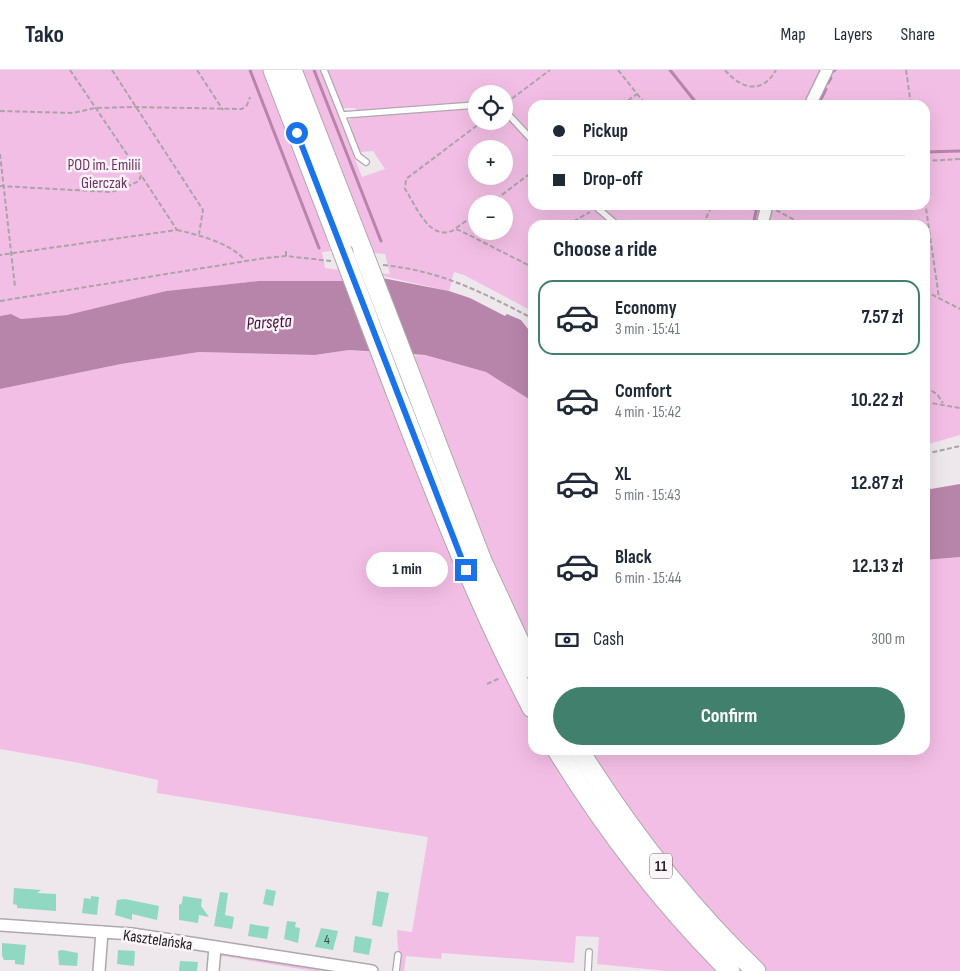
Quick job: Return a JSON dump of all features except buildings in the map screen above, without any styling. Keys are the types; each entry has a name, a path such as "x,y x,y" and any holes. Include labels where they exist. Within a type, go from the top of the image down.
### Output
{"main road":[{"path":"272,70 473,588 528,700"},
{"path":"292,70 482,562 528,660"},
{"name":"11","path":"560,755 630,856 686,924 730,971"},
{"name":"11","path":"582,755 621,813 660,865 705,918 756,971"}],"street":[{"path":"812,100 827,70"},
{"name":"Kasztelańska","path":"0,925 132,934 372,971"},
{"name":"Kasztelańska","path":"99,971 102,932"},
{"name":"Kasztelańska","path":"213,971 215,947"}],"lane":[{"path":"324,70 358,156 366,162"},
{"path":"342,115 468,106"},
{"path":"513,120 528,136"},
{"path":"600,210 611,220"},
{"path":"588,971 589,952"},
{"path":"396,971 398,955"}],"path":[{"path":"70,70 177,230"},
{"path":"112,70 203,210 199,234"},
{"path":"197,70 223,110"},
{"path":"513,99 550,70"},
{"path":"618,70 642,100"},
{"path":"725,70 734,82 752,87 772,78 776,70"},
{"path":"906,70 910,100"},
{"path":"629,100 637,94"},
{"path":"0,111 73,113 95,108 134,106 223,110 242,109 247,105 250,97"},
{"path":"468,220 448,233 440,234 432,230 405,189 404,184 406,179 471,130"},
{"path":"0,154 15,287"},
{"path":"930,161 960,159"},
{"path":"0,186 110,192 140,181 141,174"},
{"path":"502,195 528,175"},
{"path":"578,220 590,210"},
{"path":"776,210 795,220"},
{"path":"456,229 528,265"},
{"path":"0,256 177,230 199,234 237,251 245,261"},
{"path":"930,236 939,298"},
{"path":"286,249 286,256"},
{"path":"0,302 245,261 286,256 306,258"},
{"path":"438,275 460,282 528,316"},
{"path":"930,293 960,310"},
{"path":"930,390 937,394 944,405"},
{"path":"930,403 960,408"},
{"path":"930,453 960,446"},
{"path":"487,684 502,677"}],"green space":[{"name":"POD im. Emilii Gierczak","path":"0,70 267,70 332,239 327,241 331,251 322,252 325,268 340,270 345,281 259,281 166,291 67,315 21,319 11,314 0,316"},
{"path":"298,70 321,70 362,177 385,169 373,151 361,152 358,149 349,120 359,115 355,108 343,108 328,70 960,70 960,435 930,444 930,220 528,220 528,309 464,275 454,272 449,291 370,273 390,274 385,254 374,253 369,243 365,244"},
{"path":"349,350 372,352 384,388 476,609 528,711 528,755 554,755 722,971 666,971 597,964 599,937 576,936 574,963 442,953 441,959 406,956 404,971 399,971 397,930 412,932 428,837 157,793 158,780 80,763 0,749 0,389 121,364 199,352 315,355"},
{"path":"425,355 486,372 528,398 528,647 426,404 431,402 427,390 424,391 411,356"},
{"path":"960,557 960,971 764,971 678,879 590,755 930,755 930,560"},
{"path":"226,953 325,968 326,971 313,971 223,956 218,960 219,956"}],"water":[{"name":"Parsęta","path":"382,278 449,291 470,298 505,316 507,314 521,320 528,329 528,398 486,372 425,355 349,350 315,355 199,352 121,364 0,389 0,316 11,314 21,319 67,315 166,291 259,281 345,281"},
{"path":"960,484 960,557 930,560 930,489"}],"waterway":[{"path":"250,70 319,248"},
{"path":"314,70 381,241"},
{"path":"670,70 694,100"},
{"path":"828,83 831,78"},
{"path":"820,100 826,89"},
{"path":"930,152 960,151"},
{"path":"754,220 756,210"}],"route":[{"path":"297,133 466,570"}]}
